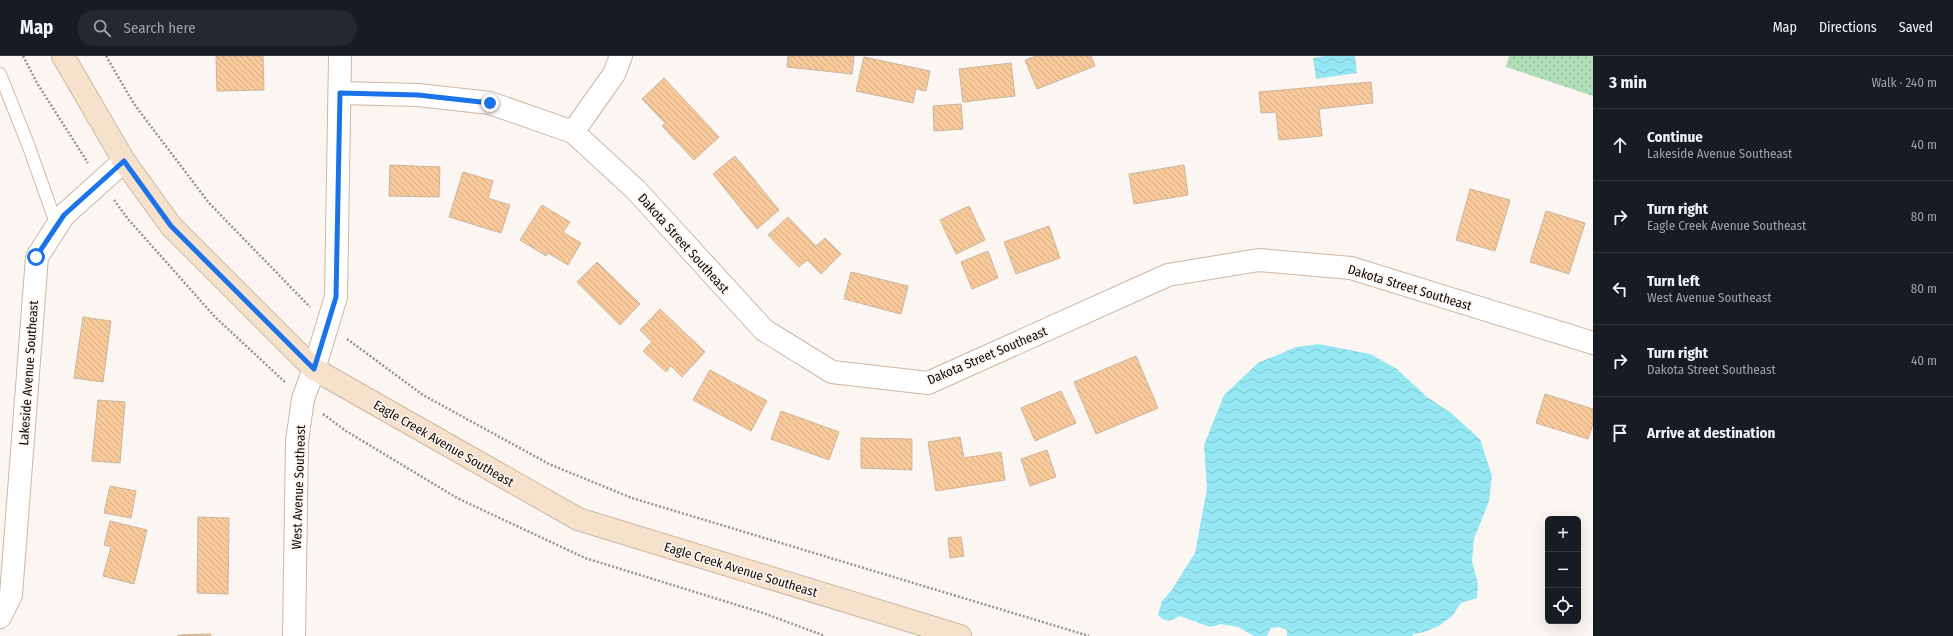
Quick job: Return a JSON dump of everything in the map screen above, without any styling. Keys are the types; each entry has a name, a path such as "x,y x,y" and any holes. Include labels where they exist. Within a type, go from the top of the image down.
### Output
{"main road":[{"name":"Eagle Creek Avenue Southeast","path":"63,56 124,161 171,226 314,369 578,519 960,636"}],"street":[{"name":"West Avenue Southeast","path":"294,636 297,441 303,399 314,369 336,297 340,56"},
{"path":"573,132 614,74 621,56"},
{"name":"Dakota Street Southeast","path":"340,93 418,95 490,103 573,132 636,190 764,330 832,372 928,384 1168,276 1259,260 1351,268 1593,343"},
{"name":"Lakeside Avenue Southeast","path":"0,617 11,595 36,257 64,215 124,161"}],"lane":[{"path":"0,74 29,147 57,226"}],"path":[{"path":"106,56 134,104 209,203 288,286 327,324 423,395 556,467 632,498 1089,636"}],"green space":[{"path":"1509,56 1593,56 1593,96 1506,67"}],"water":[{"path":"1325,56 1355,56 1357,73 1316,79 1313,58"},
{"path":"1319,344 1370,354 1397,369 1427,397 1451,413 1480,439 1492,476 1489,501 1474,539 1472,562 1478,583 1477,598 1461,603 1452,616 1439,626 1424,632 1413,634 1413,636 1287,636 1287,630 1279,627 1271,628 1267,636 1254,636 1238,627 1221,624 1210,627 1180,616 1171,620 1163,619 1158,615 1162,601 1171,591 1195,553 1207,489 1204,445 1224,395 1258,363 1296,347"}],"building":[{"path":"216,56 263,56 264,90 217,91"},
{"path":"788,56 854,56 852,74 787,67"},
{"path":"1036,56 1091,56 1095,66 1037,89 1025,60"},
{"path":"864,57 930,71 926,91 916,89 913,103 856,91"},
{"path":"1011,63 1015,96 963,102 959,69"},
{"path":"664,78 719,137 694,160 662,126 665,123 642,99"},
{"path":"1371,82 1373,103 1319,109 1322,136 1279,140 1276,112 1261,113 1259,92"},
{"path":"961,104 963,129 934,131 933,106"},
{"path":"735,156 779,210 757,229 713,174"},
{"path":"390,165 440,167 439,197 389,196"},
{"path":"1184,165 1188,195 1134,204 1129,174"},
{"path":"463,172 493,181 488,198 510,205 501,233 449,217"},
{"path":"1470,189 1510,200 1495,251 1456,240"},
{"path":"542,205 570,222 563,232 581,243 568,265 548,253 546,256 520,240"},
{"path":"969,206 985,240 956,254 940,220"},
{"path":"1546,211 1585,223 1569,274 1530,262"},
{"path":"788,217 816,246 825,238 841,254 821,274 807,260 799,267 768,235"},
{"path":"1049,226 1060,258 1016,274 1004,242"},
{"path":"988,251 998,278 972,289 961,262"},
{"path":"597,262 640,304 620,325 577,282"},
{"path":"851,272 908,286 901,314 844,299"},
{"path":"660,309 705,352 682,377 671,366 666,372 643,351 652,342 640,330"},
{"path":"83,317 111,321 103,382 74,378"},
{"path":"1136,356 1158,408 1096,434 1074,382"},
{"path":"710,370 767,401 751,431 693,400"},
{"path":"1061,391 1076,423 1035,441 1021,408"},
{"path":"1545,394 1593,409 1593,424 1588,439 1536,423"},
{"path":"98,400 125,402 120,463 92,461"},
{"path":"781,411 839,432 829,460 771,439"},
{"path":"960,437 964,458 1001,452 1005,480 936,491 928,442"},
{"path":"861,438 912,439 912,470 861,468"},
{"path":"1047,450 1056,477 1030,486 1021,459"},
{"path":"110,486 136,491 131,518 104,513"},
{"path":"198,517 229,518 228,594 197,593"},
{"path":"110,521 147,530 134,584 103,576 111,547 104,545"},
{"path":"961,537 964,556 950,558 948,538"},
{"path":"211,634 211,636 178,636 178,635"}],"route":[{"path":"36,257 64,215 124,161 171,226 245,298 314,369 336,297 340,93 418,95 490,103"}]}
